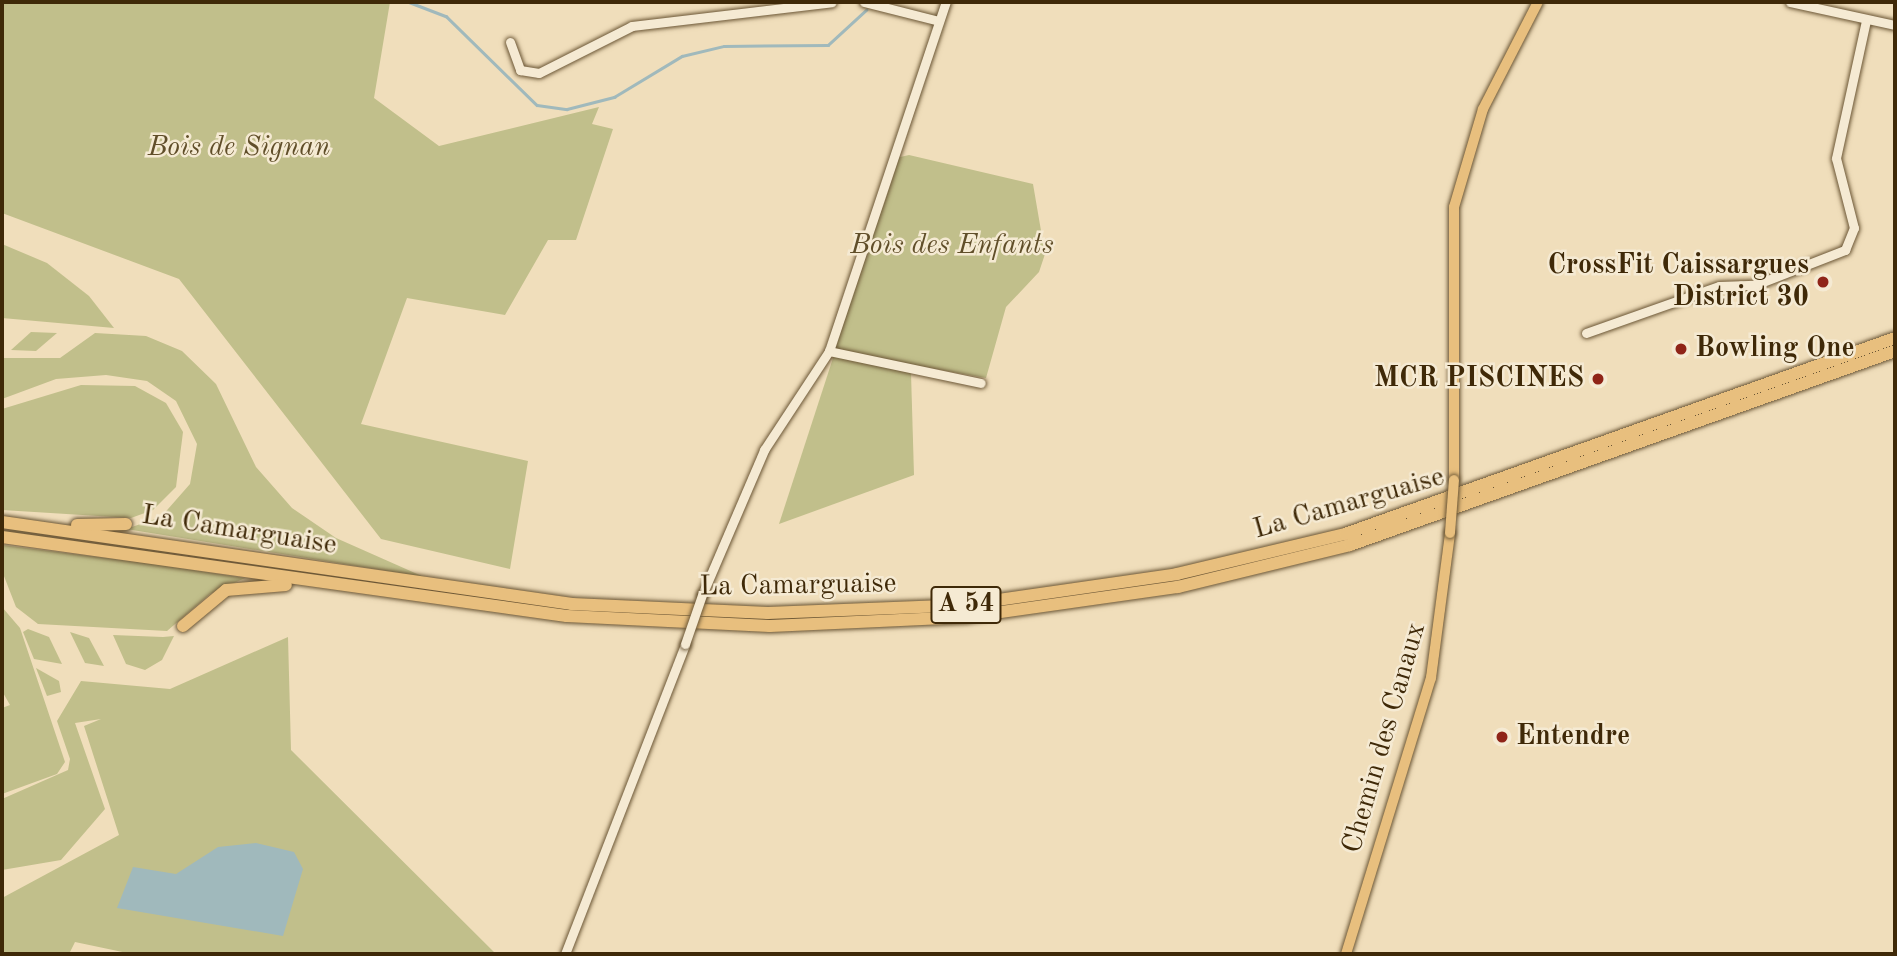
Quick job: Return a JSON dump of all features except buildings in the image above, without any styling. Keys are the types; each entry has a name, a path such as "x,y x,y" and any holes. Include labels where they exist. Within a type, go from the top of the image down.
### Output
{"highway":[{"name":"La Camarguaise","path":"2,522 572,604 848,612 1004,601 1177,575 1413,513 1895,338"},
{"name":"La Camarguaise","path":"2,537 445,602 629,621 771,626 955,618 1120,597 1281,564 1415,525 1895,351"},
{"path":"2,522 126,524"},
{"path":"183,626 212,597 252,583 445,602"},
{"path":"498,590 572,604"}],"main road":[{"name":"Chemin des Canaux","path":"1346,954 1431,678 1451,533 1454,480 1454,207 1483,109 1538,2"}],"street":[{"path":"510,43 520,70 539,73 632,26 832,2"},
{"path":"864,2 939,21"},
{"path":"565,954 702,595 764,450 829,351 946,2"},
{"path":"1790,2 1895,24"},
{"path":"1586,333 1719,286 1755,285 1845,250 1854,228 1836,158 1866,20"},
{"path":"829,351 981,383"}],"green space":[{"name":"Bois de Signan","path":"2,2 390,2 374,98 439,146 599,107 592,124 613,129 576,240 548,240 505,315 407,298 361,424 528,461 510,569 381,539 179,279 2,213"},
{"name":"Bois des Enfants","path":"909,155 1033,184 1045,254 1039,272 1006,307 986,378 834,351 896,158"},
{"path":"2,244 47,263 89,296 114,328 2,318"},
{"path":"31,332 57,333 36,351 11,350"},
{"path":"95,333 146,336 182,351 216,384 256,467 292,508 336,538 424,577 126,529 161,517 190,484 197,444 176,401 147,381 106,375 56,379 2,399 2,358 60,358"},
{"path":"834,355 911,373 914,475 779,524"},
{"path":"81,385 135,386 166,403 183,432 176,487 153,510 131,518 2,510 2,409"},
{"path":"2,545 245,578 210,594 167,631 38,624 16,607 2,571"},
{"path":"2,607 20,628 65,762 57,774 2,794 2,708 10,705 2,691"},
{"path":"28,629 49,637 62,664 34,659 23,632"},
{"path":"70,632 89,638 104,666 85,663"},
{"path":"113,635 174,636 162,660 145,670 126,664"},
{"path":"288,637 291,750 496,954 132,954 75,942 69,954 2,954 2,898 119,835 84,726 101,719 75,723 105,809 61,860 2,870 2,799 68,770 70,759 57,721 81,681 170,689"},
{"path":"36,668 59,681 61,692 47,696"}],"water":[{"path":"256,843 294,852 303,869 283,936 117,908 133,867 176,874 218,847"}],"waterway":[{"path":"409,2 446,16 537,105 567,109 614,97 682,56 724,46 828,45 866,10"}],"place":[{"name":"CrossFit Caissargues District 30","path":"1823,282"},
{"name":"Bowling One","path":"1681,349"},
{"name":"MCR PISCINES","path":"1598,379"},
{"name":"Entendre","path":"1502,737"}]}
